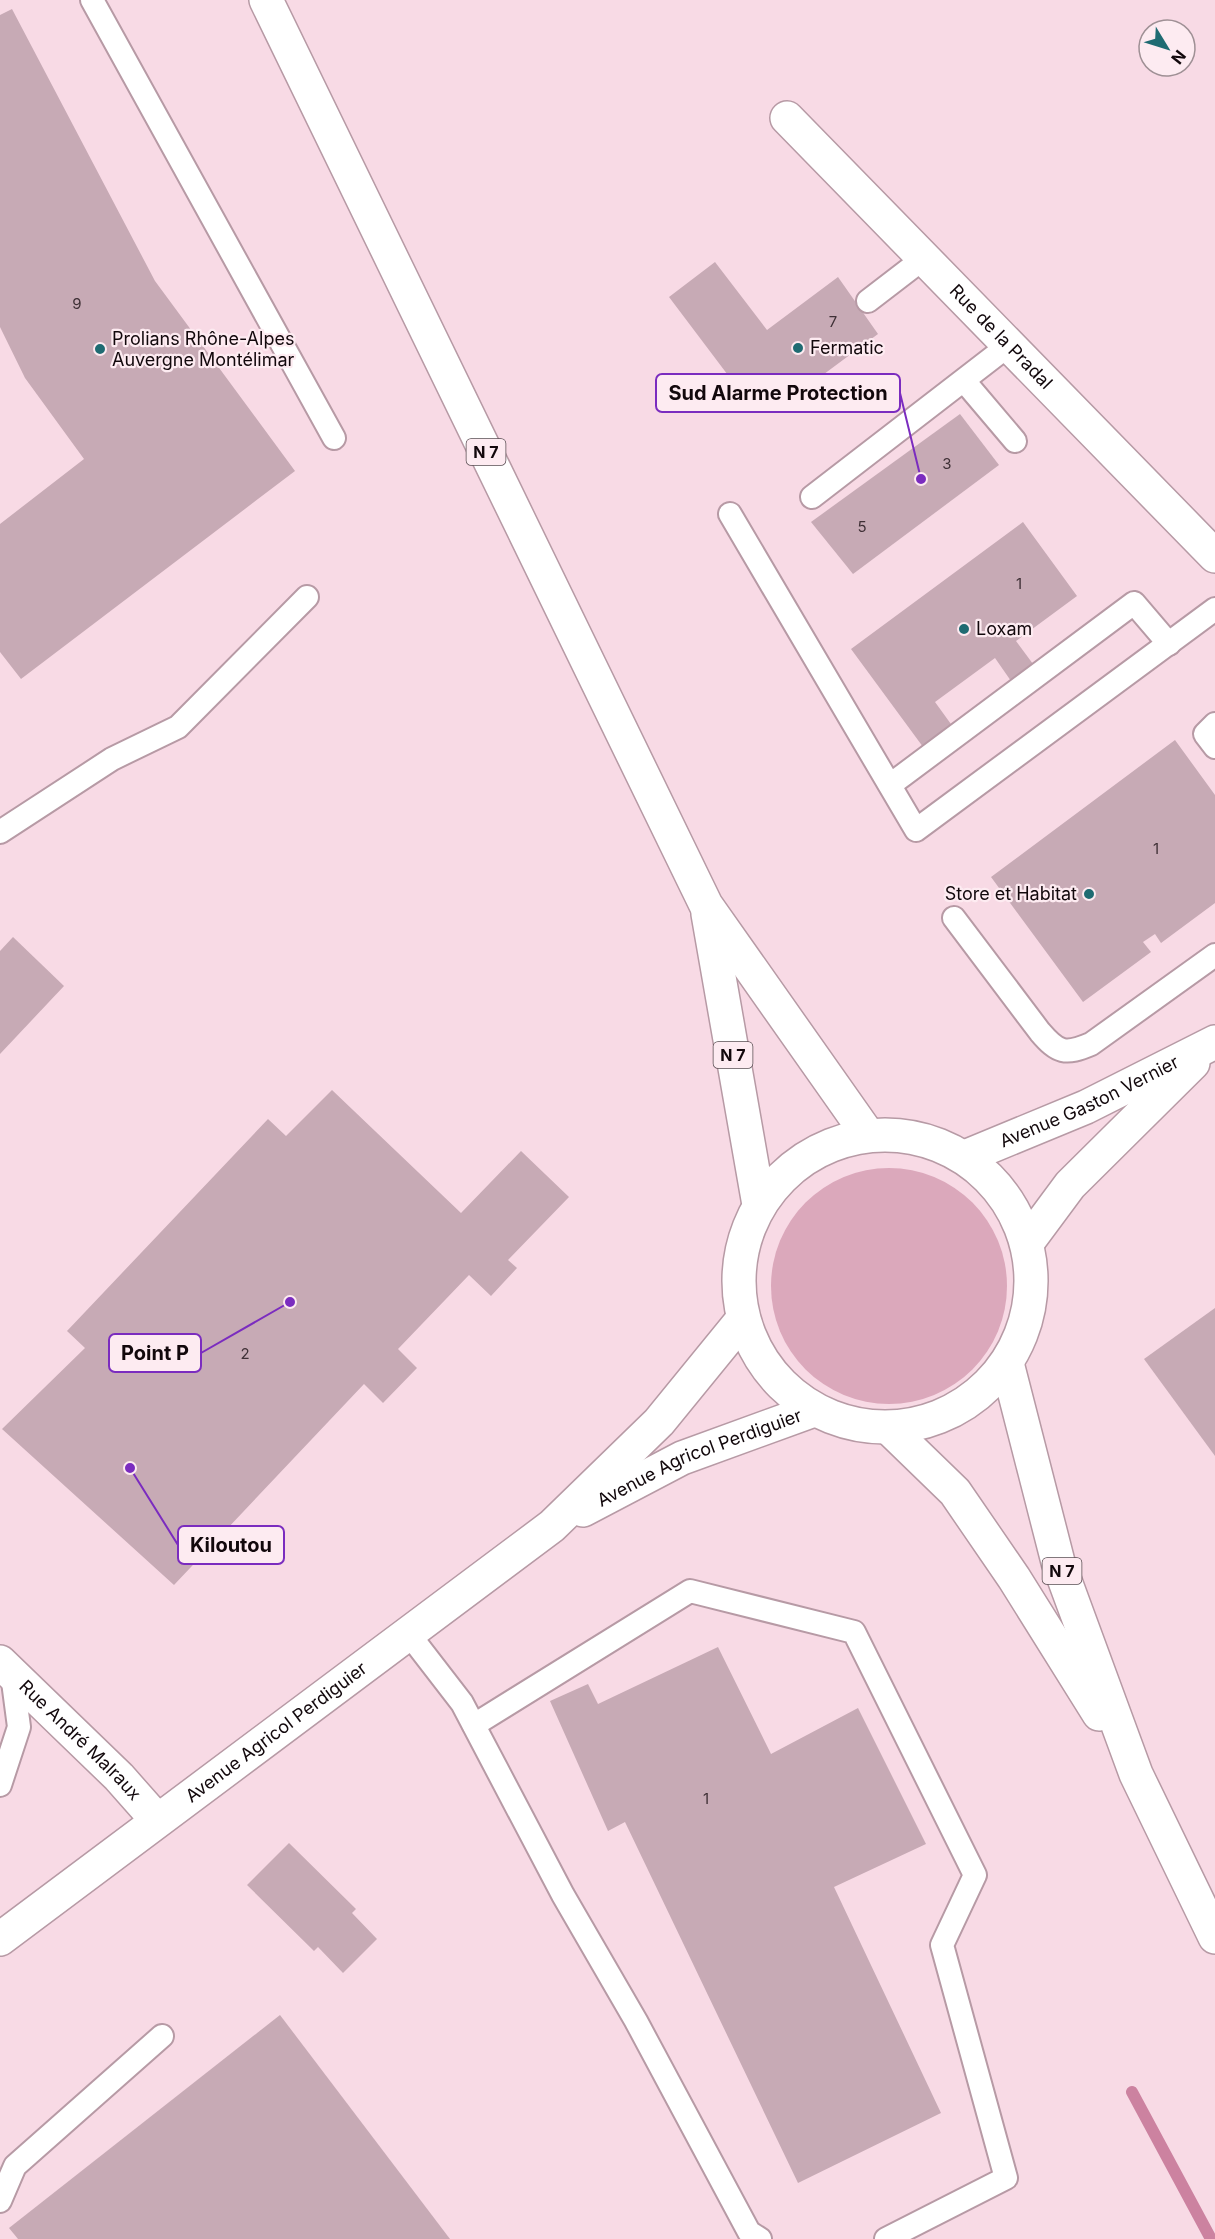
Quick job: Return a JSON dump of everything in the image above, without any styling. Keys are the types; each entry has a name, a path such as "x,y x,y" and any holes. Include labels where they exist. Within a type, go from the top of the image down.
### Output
{"main road":[{"name":"N 7","path":"266,0 706,905 868,1135"},
{"name":"Rue de la Pradal","path":"787,118 1215,556"},
{"name":"N 7","path":"706,905 759,1205"},
{"name":"Avenue Gaston Vernier","path":"964,1157 1086,1107 1214,1043"},
{"name":"Avenue Gaston Vernier","path":"1027,1243 1070,1185 1214,1043"},
{"path":"868,1135 902,1135 934,1142 964,1157 992,1180 1008,1202 1027,1243 1032,1284 1025,1325 1006,1363 975,1396 935,1419 889,1428 850,1424 814,1410 782,1387 758,1355 742,1319 738,1280 744,1241 759,1205 788,1171 825,1146 868,1135"},
{"name":"Avenue Agricol Perdiguier","path":"0,1939 552,1526 659,1422 742,1319"},
{"name":"N 7","path":"1006,1363 1058,1562 1136,1774 1215,1937"},
{"name":"Avenue Agricol Perdiguier","path":"552,1526 682,1458 814,1410"},
{"name":"N 7","path":"889,1428 955,1492 1014,1578 1136,1774"},
{"name":"Rue André Malraux","path":"6,1668 119,1777 158,1820"}],"lane":[{"path":"92,0 334,438"},
{"path":"868,301 924,258"},
{"path":"812,497 965,382 1009,345"},
{"path":"965,382 1015,441"},
{"path":"730,514 916,830 1215,609"},
{"path":"0,832 112,759 178,727 307,597"},
{"path":"890,785 1134,603 1169,644"},
{"path":"1215,724 1205,734 1215,747"},
{"path":"954,918 1055,1049 1073,1052 1091,1044 1215,955"},
{"path":"474,1725 690,1591 854,1632 975,1875 942,1945 1006,2178 886,2239"},
{"path":"408,1633 462,1703 563,1895 636,2021 749,2232 760,2239"},
{"path":"0,1785 19,1727 6,1668"},
{"path":"0,2201 15,2166 162,2036"}],"shaded area":[{"path":"889,1168 923,1173 945,1182 964,1195 980,1211 993,1230 1002,1252 1007,1286 1002,1320 993,1342 980,1361 964,1377 945,1390 923,1399 889,1404 855,1399 833,1390 814,1377 798,1361 785,1342 776,1320 771,1286 776,1252 785,1230 798,1211 814,1195 833,1182 855,1173"}],"building":[{"path":"12,9 155,281 295,471 21,679 0,652 0,524 84,459 25,378 0,327 0,15"},
{"path":"715,262 767,330 838,277 878,334 785,403 778,394 755,411 669,297"},
{"path":"960,414 999,465 853,574 811,522"},
{"path":"1023,522 1077,596 1016,641 1033,664 1011,681 995,658 935,702 956,731 926,751 851,649"},
{"path":"1175,740 1215,795 1215,903 1161,943 1155,934 1143,942 1151,952 1083,1002 991,877"},
{"path":"13,937 64,986 0,1054 0,951"},
{"path":"332,1090 461,1213 521,1151 569,1197 508,1260 517,1268 491,1296 469,1275 398,1349 417,1368 383,1403 364,1384 174,1585 2,1429 85,1348 67,1331 268,1119 286,1136"},
{"path":"1215,1308 1215,1456 1144,1359"},
{"path":"718,1647 771,1754 858,1708 926,1844 834,1887 941,2113 798,2183 625,1822 608,1831 550,1701 588,1684 598,1704"},
{"path":"289,1843 356,1909 352,1913 377,1939 343,1973 318,1947 314,1951 247,1885"},
{"path":"280,2015 450,2239 18,2239 9,2228"}],"waterway":[{"path":"1132,2092 1211,2239"}],"place":[{"name":"Fermatic","path":"798,348"},
{"name":"Prolians Rhône-Alpes Auvergne Montélimar","path":"100,349"},
{"name":"Sud Alarme Protection","path":"921,479"},
{"name":"Loxam","path":"964,629"},
{"name":"Store et Habitat","path":"1089,894"},
{"name":"Point P","path":"290,1302"},
{"name":"Kiloutou","path":"130,1468"}]}
